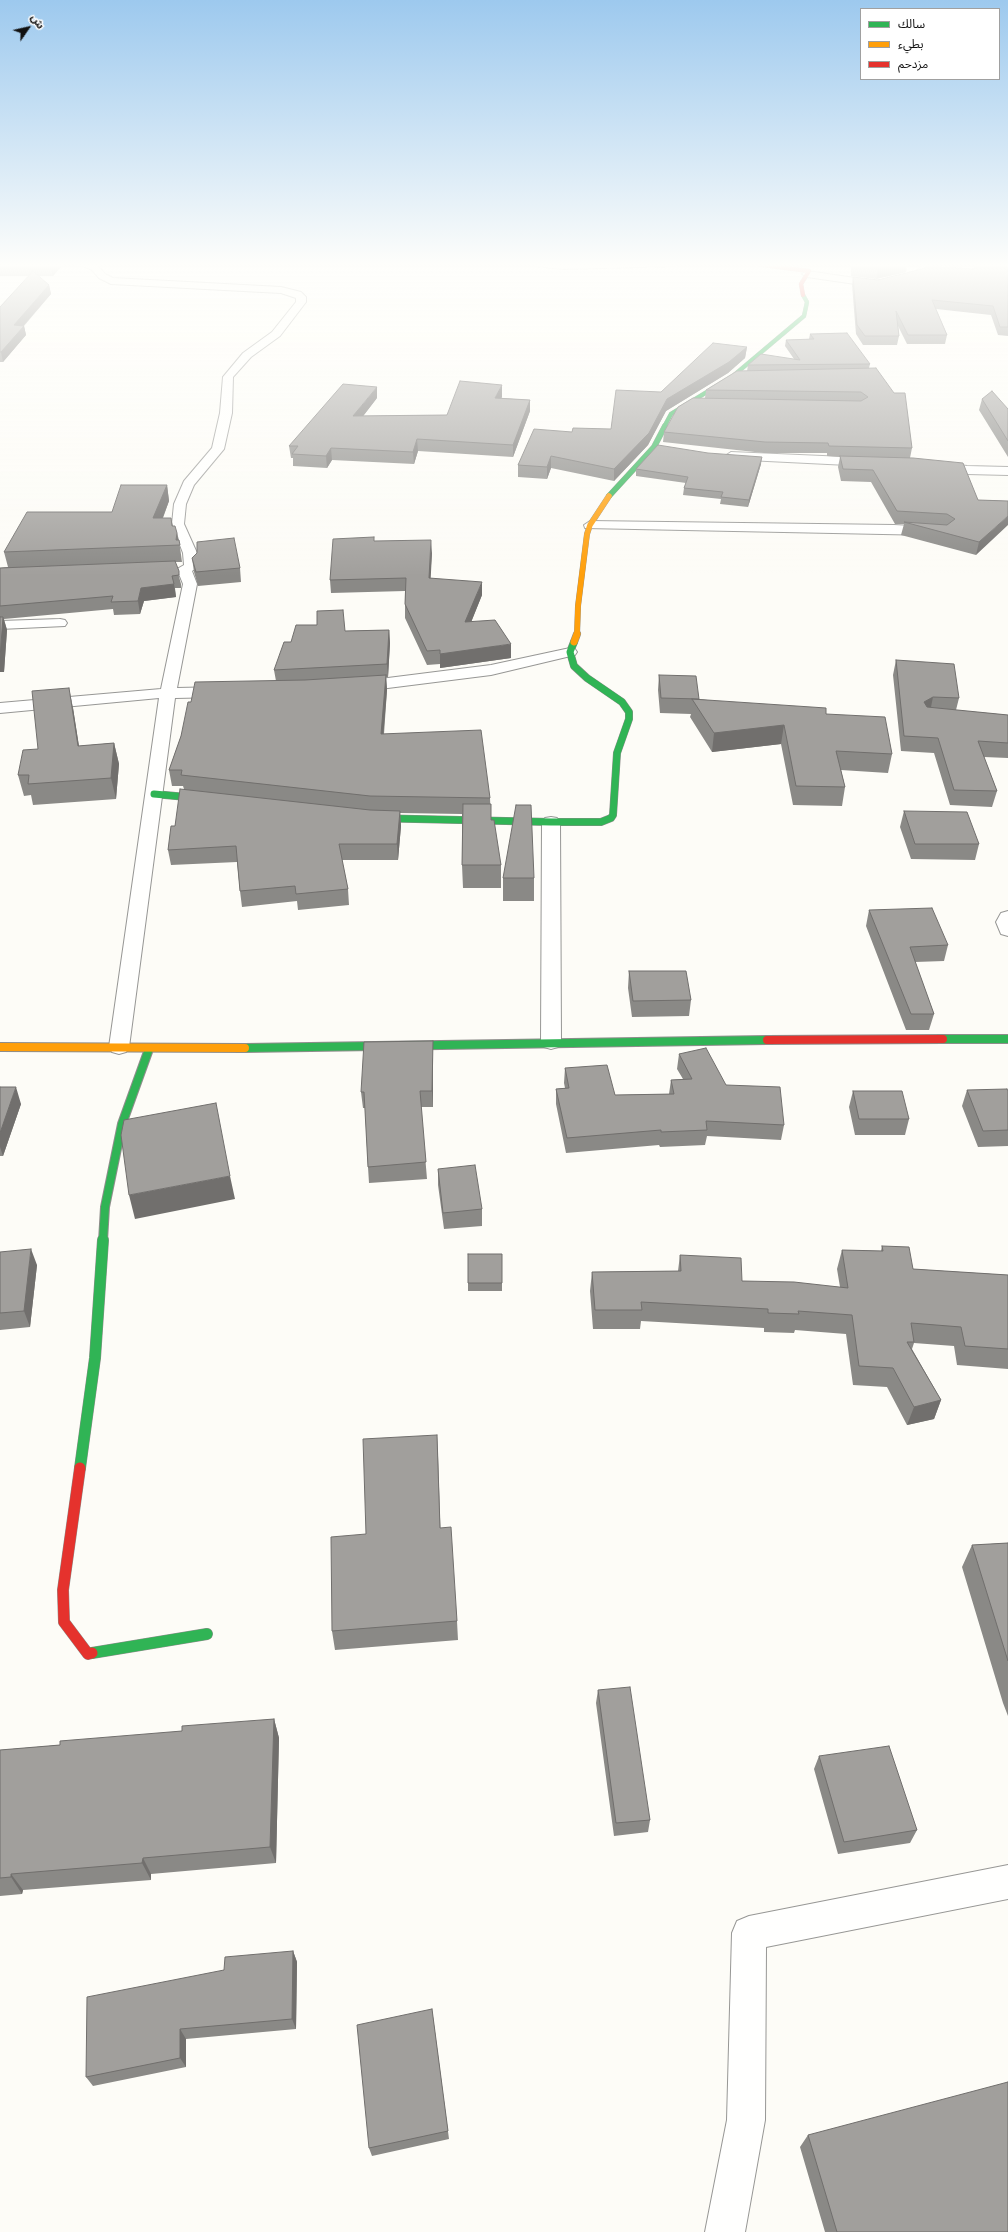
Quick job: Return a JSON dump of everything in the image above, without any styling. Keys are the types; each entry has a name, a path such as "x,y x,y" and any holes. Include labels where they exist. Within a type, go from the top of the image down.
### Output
{"street":[{"path":"191,567 190,553 178,524 180,504 188,484 218,449 226,413 228,377 236,367"},
{"path":"358,817 398,820 551,822 601,822 611,818 613,815 617,753 629,719 629,712 622,702 587,678 574,666 570,652 577,636 578,606 590,525 610,495 654,447 672,414 733,376 743,367"},
{"path":"733,376 748,376"},
{"path":"686,404 709,404"},
{"path":"654,447 670,449"},
{"path":"716,455 779,460 883,463"},
{"path":"921,464 967,470 1008,471"},
{"path":"590,525 894,529 944,532"},
{"path":"168,568 191,567"},
{"path":"119,1047 168,693 190,584 184,569 191,567"},
{"path":"0,625 60,623"},
{"path":"344,688 447,677 491,670 570,652"},
{"path":"0,708 168,693 237,691"},
{"path":"154,794 221,800"},
{"path":"551,822 551,1042"},
{"path":"1008,917 1006,922 1008,930"},
{"path":"0,1047 119,1047 149,1049 551,1042 1008,1039"},
{"path":"149,1049 122,1124 105,1207 95,1358 63,1590 64,1622 88,1654 207,1634"},
{"path":"725,2232 746,2120 749,1933 1008,1882"}],"building":[{"path":"687,367 720,367 667,399 649,433 614,469 551,456 547,467 518,465 534,429 572,432 573,428 611,429 616,390 661,392"},
{"path":"876,368 894,393 905,393 912,448 829,446 828,443 765,442 664,432 678,407 693,398 861,401 868,397 861,392 706,390 737,371"},
{"path":"460,381 502,385 495,398 530,400 513,445 417,439 413,452 331,448 326,456 292,454 298,446 289,446 343,384 377,387 353,416 447,415"},
{"path":"992,391 1008,409 1008,441 982,399"},
{"path":"658,445 708,453 762,457 749,500 721,497 723,492 684,488 688,477 636,469"},
{"path":"840,456 913,458 963,463 978,500 1008,501 1008,516 979,542 904,522 947,525 955,519 947,514 897,511 873,470 843,469"},
{"path":"121,485 167,485 153,518 171,518 172,526 175,526 177,533 176,540 179,540 180,545 4,552 27,512 112,512"},
{"path":"374,537 374,541 431,540 429,578 482,582 465,622 495,620 511,644 440,654 440,650 427,651 405,604 406,578 330,580 333,539"},
{"path":"234,538 240,568 196,572 192,558 197,553 197,542"},
{"path":"175,561 179,575 172,576 174,584 141,588 138,601 111,602 113,596 0,606 0,568"},
{"path":"343,610 345,631 389,630 387,664 274,670 284,642 291,642 296,625 317,625 317,611"},
{"path":"0,617 3,617 0,658"},
{"path":"896,660 954,664 959,698 933,697 924,702 927,707 1008,715 1008,743 978,741 997,791 954,790 938,738 904,736"},
{"path":"386,675 381,734 481,730 490,798 370,796 181,775 182,770 169,770 181,736 188,702 191,702 195,682 305,680"},
{"path":"659,675 696,676 699,699 661,698"},
{"path":"69,688 78,746 114,743 111,778 28,784 29,775 18,775 23,750 38,749 32,691"},
{"path":"692,699 826,708 826,714 885,717 892,754 836,751 845,787 796,786 784,725 714,733"},
{"path":"180,789 370,810 400,811 397,844 339,844 348,889 296,894 295,886 240,891 236,846 168,850 171,826 175,826"},
{"path":"463,804 491,804 491,820 494,820 501,865 462,865"},
{"path":"516,805 531,805 534,878 503,878"},
{"path":"904,811 967,812 979,844 915,844"},
{"path":"932,908 948,945 910,947 934,1014 911,1014 869,910"},
{"path":"629,971 686,971 691,1000 633,1001"},
{"path":"433,1041 432,1091 420,1091 426,1162 368,1167 364,1092 361,1092 364,1042"},
{"path":"706,1048 726,1085 780,1087 784,1125 706,1121 707,1130 661,1132 661,1130 567,1138 556,1089 569,1088 565,1068 607,1065 615,1095 674,1094 671,1080 692,1079 679,1054"},
{"path":"0,1087 16,1087 0,1133"},
{"path":"1007,1089 1008,1130 983,1131 967,1090"},
{"path":"853,1091 902,1091 909,1119 859,1119"},
{"path":"216,1103 230,1176 129,1195 121,1135 124,1120"},
{"path":"475,1165 482,1209 443,1213 438,1169"},
{"path":"882,1246 909,1247 913,1269 1008,1275 1008,1349 965,1346 961,1327 911,1323 914,1342 907,1342 941,1400 914,1407 893,1368 859,1366 852,1315 798,1311 799,1314 768,1313 768,1309 641,1302 642,1310 595,1310 592,1272 681,1271 680,1255 741,1258 742,1281 794,1282 848,1288 842,1250 883,1251"},
{"path":"31,1249 24,1311 0,1313 0,1252"},
{"path":"468,1254 502,1254 502,1283 468,1283"},
{"path":"437,1435 440,1528 451,1527 457,1621 332,1631 331,1537 366,1534 363,1439"},
{"path":"1008,1543 1008,1661 972,1545"},
{"path":"630,1687 650,1820 616,1823 598,1690"},
{"path":"274,1719 270,1847 143,1858 142,1863 11,1874 11,1877 0,1878 0,1750 60,1745 60,1741 182,1731 182,1726"},
{"path":"889,1746 917,1830 844,1842 819,1756"},
{"path":"293,1951 292,2019 180,2029 180,2058 86,2077 87,1997 224,1970 225,1957"},
{"path":"432,2009 448,2131 369,2148 357,2025"},
{"path":"1008,2082 1008,2232 837,2232 808,2135"}],"traffic: fast":[{"path":"609,496 654,447 671,414 733,376 743,367"},
{"path":"370,818 551,822 601,822 611,818 613,815 617,753 629,719 629,712 622,702 587,678 574,666 570,652 574,642"},
{"path":"154,794 208,799"},
{"path":"943,1039 1008,1039"},
{"path":"245,1048 767,1040"},
{"path":"80,1468 95,1358 105,1207 122,1124 149,1049"},
{"path":"92,1653 207,1634"}],"traffic: slow":[{"path":"574,642 577,636 578,606 587,534 590,525 609,496"},
{"path":"0,1047 119,1047 149,1049 245,1048"}],"traffic: jam":[{"path":"767,1040 943,1039"},
{"path":"80,1468 63,1590 64,1622 88,1654 92,1653"}]}
